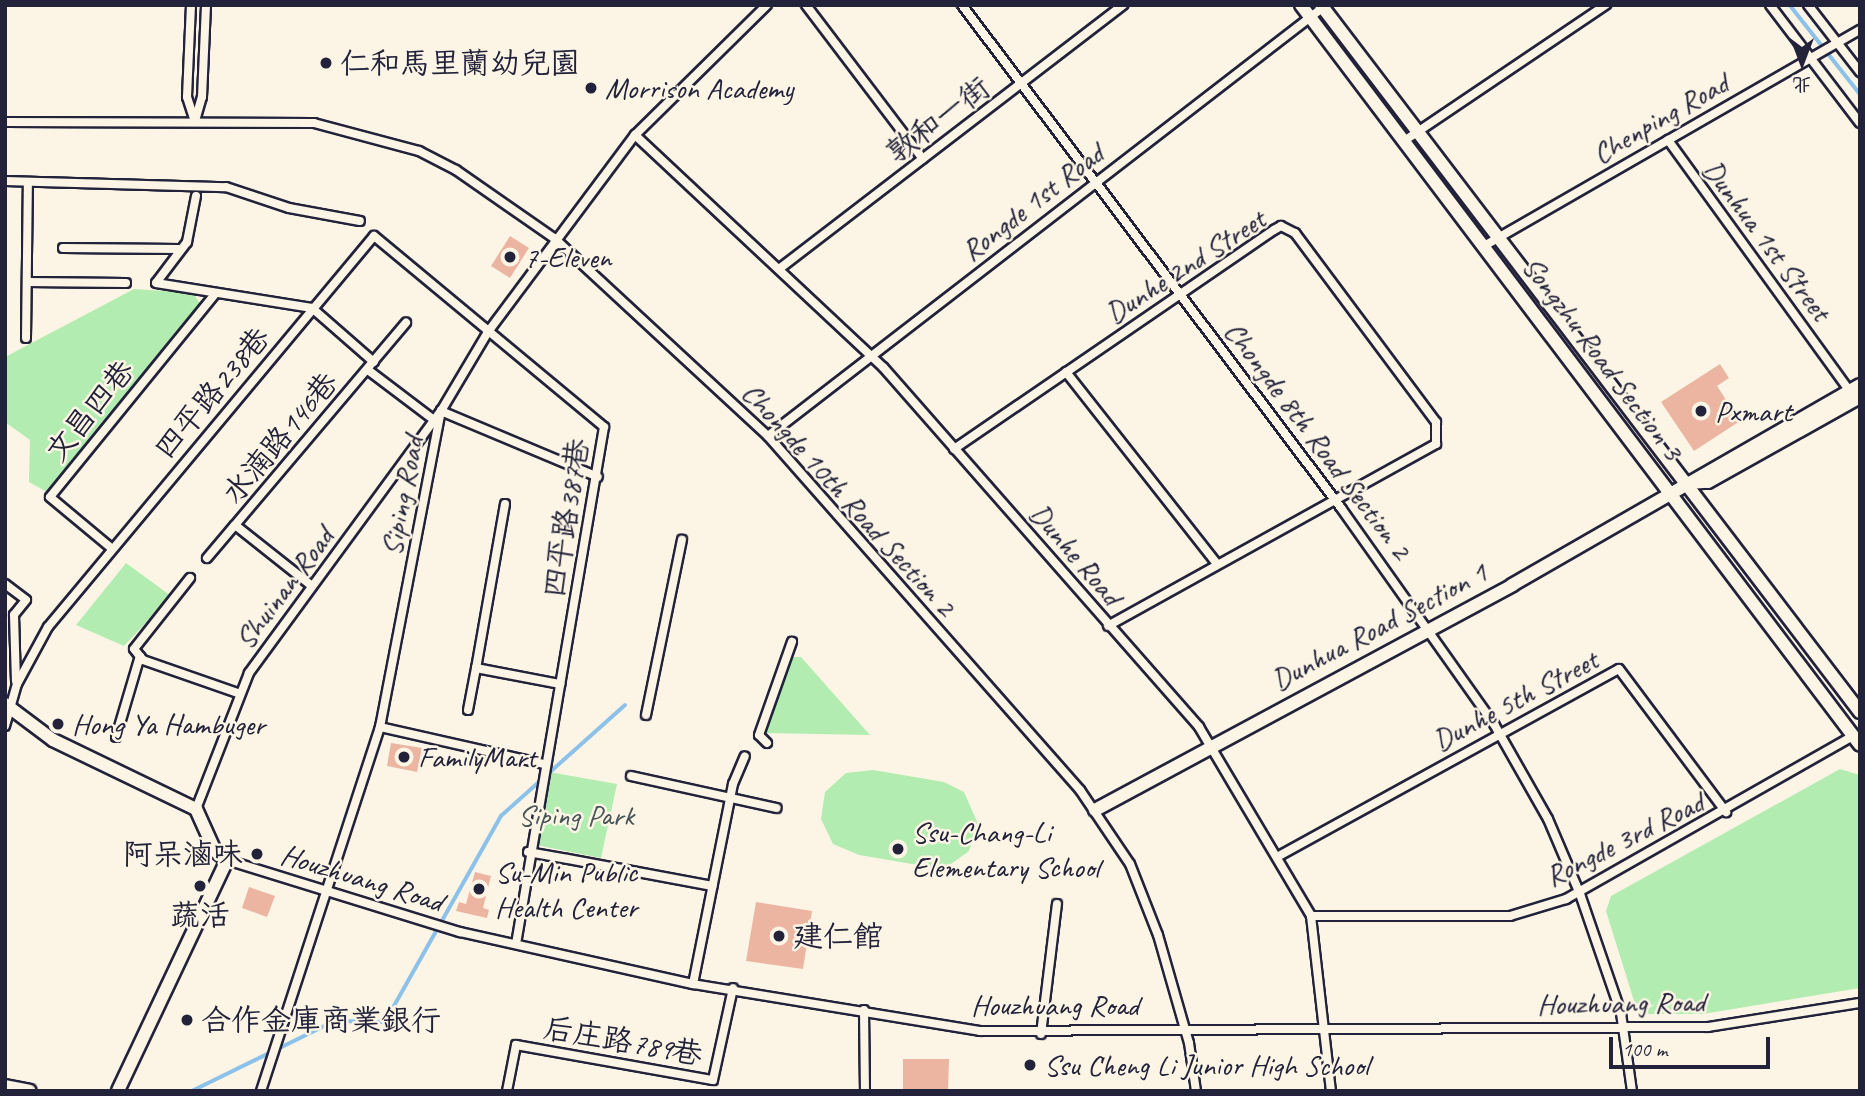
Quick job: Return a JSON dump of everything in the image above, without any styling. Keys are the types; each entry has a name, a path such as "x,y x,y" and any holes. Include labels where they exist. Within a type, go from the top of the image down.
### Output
{"street":[{"path":"191,5 187,97 195,121"},
{"path":"195,121 202,97 206,5"},
{"name":"Siping Road","path":"261,1091 329,891 380,727 441,411 488,332 554,238 635,135 767,5"},
{"path":"806,5 923,159"},
{"name":"Chongde 8th Road Section 2","path":"962,5 1430,629 1499,733 1548,819 1580,894 1623,1028 1632,1091"},
{"name":"敦和一街","path":"779,269 1123,5"},
{"name":"Songzhu Road Section 3","path":"1301,5 1671,492 1856,741"},
{"path":"1404,141 1606,5"},
{"path":"1770,5 1860,123"},
{"path":"1808,5 1860,72"},
{"name":"Songzhu Road Section 3","path":"1323,6 1860,712"},
{"name":"Rongde 1st Road","path":"768,436 1323,6"},
{"name":"Chenping Road","path":"1485,246 1860,30"},
{"name":"Chongde 10th Road Section 2","path":"5,122 314,123 408,147 456,170 554,238 768,436 1095,810 1130,864 1158,936 1184,1026 1196,1091"},
{"name":"Dunhe Road","path":"635,135 871,356 1211,745 1311,916 1331,1091"},
{"name":"Dunhua 1st Street","path":"1668,140 1856,393"},
{"path":"5,181 226,187 289,208 360,221"},
{"path":"26,338 27,182"},
{"path":"196,196 194,223 156,283 312,308 374,362"},
{"name":"Dunhe 2nd Street","path":"954,449 1274,230 1288,228 1436,422 1436,444 1334,499"},
{"name":"四平路238巷","path":"5,726 8,706 16,684 48,627 110,547 374,236 488,332"},
{"path":"63,247 180,249"},
{"path":"27,282 126,283"},
{"name":"文昌四巷","path":"110,547 50,497 215,294"},
{"name":"水湳路146巷","path":"312,586 236,525 406,323"},
{"name":"四平路387巷","path":"488,332 604,428 598,477 528,852 516,944"},
{"path":"368,370 434,420"},
{"path":"1066,373 1217,564"},
{"name":"Dunhua Road Section 1","path":"1095,810 1430,629 1685,483 1707,482 1856,393"},
{"path":"441,411 598,477"},
{"name":"Shuinan Road","path":"196,809 239,693 312,586 441,411"},
{"path":"1108,626 1334,499"},
{"path":"468,710 505,505"},
{"path":"207,558 236,525"},
{"path":"646,715 682,540"},
{"path":"190,578 134,649 139,656 239,693"},
{"path":"5,584 26,600 14,615 16,684"},
{"path":"766,743 759,735 792,642"},
{"path":"116,737 139,656"},
{"path":"476,668 560,684"},
{"name":"Dunhe 5th Street","path":"1277,857 1619,669 1726,813"},
{"path":"8,706 53,740 196,809 215,851 227,860 118,1091"},
{"path":"380,727 544,764"},
{"name":"Rongde 3rd Road","path":"1311,916 1510,916 1580,894 1856,741"},
{"path":"693,984 730,798 745,756"},
{"path":"631,776 777,808"},
{"path":"528,852 712,886"},
{"name":"Houzhuang Road","path":"227,860 460,932 693,984 733,988 980,1031 1041,1034 1184,1026 1707,1027 1860,1003"},
{"path":"1041,1034 1057,904"},
{"name":"后庄路789巷","path":"507,1091 516,1045 713,1080 733,988"},
{"path":"864,1010 865,1091"},
{"path":"5,1086 30,1091"}],"green space":[{"path":"134,289 193,293 201,305 47,492 29,482 30,440 5,422 5,357"},
{"path":"126,563 171,596 124,646 76,625"},
{"path":"792,657 801,657 870,735 763,733"},
{"path":"1840,769 1860,775 1860,988 1703,1014 1648,1014 1634,1001 1606,911 1611,896"},
{"path":"873,770 944,782 964,792 978,824 969,851 951,864 930,867 859,855 833,844 821,819 825,792 846,773"},
{"name":"Siping Park","path":"549,772 617,784 601,858 536,845"}],"building":[{"name":"7-Eleven","path":"510,236 529,248 510,278 491,266"},
{"name":"Pxmart","path":"1720,364 1729,378 1717,386 1740,421 1694,451 1661,402"},
{"name":"FamilyMart","path":"391,743 422,748 417,772 387,766"},
{"name":"Su-Min Public Health Center","path":"475,872 491,876 483,908 489,910 487,918 456,911 459,902 466,904"},
{"path":"249,887 275,896 267,917 242,908"},
{"name":"建仁館","path":"756,902 812,911 803,969 746,961"},
{"path":"903,1059 949,1059 948,1091 903,1091"}],"waterway":[{"path":"1790,5 1860,94"},
{"path":"192,1091 335,1021 385,1022 501,816 625,705"}],"place":[{"name":"仁和馬里蘭幼兒園","path":"326,63"},
{"name":"Morrison Academy","path":"591,88"},
{"name":"7-Eleven","path":"510,257"},
{"name":"Pxmart","path":"1701,411"},
{"name":"Hong Ya Hambuger","path":"58,724"},
{"name":"FamilyMart","path":"404,757"},
{"name":"Ssu-Chang-Li Elementary School","path":"898,849"},
{"name":"阿呆滷味","path":"257,854"},
{"name":"蔬活","path":"200,886"},
{"name":"Su-Min Public Health Center","path":"479,889"},
{"name":"建仁館","path":"779,936"},
{"name":"合作金庫商業銀行","path":"187,1020"},
{"name":"Ssu Cheng Li Junior High School","path":"1030,1065"}]}
